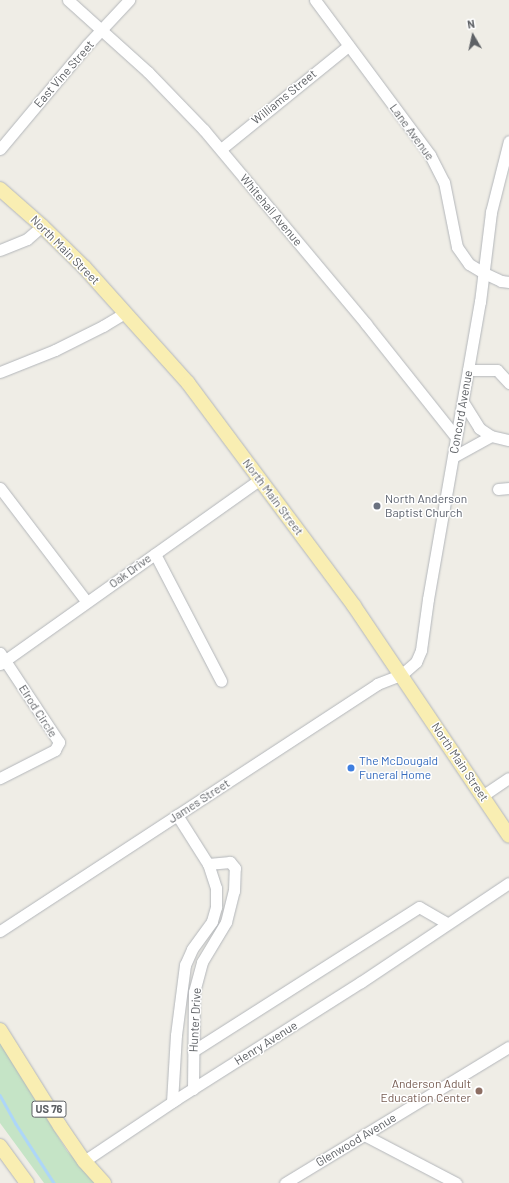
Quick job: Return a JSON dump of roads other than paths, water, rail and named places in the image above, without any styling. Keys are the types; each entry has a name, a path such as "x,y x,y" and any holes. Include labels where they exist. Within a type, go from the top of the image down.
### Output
{"main road":[{"name":"North Main Street","path":"0,189 42,226 84,267 186,380 349,600 509,836"},
{"name":"US 76","path":"0,1030 60,1126 84,1161 104,1183"},
{"path":"0,1146 27,1183"}],"street":[{"name":"Whitehall Avenue","path":"68,0 148,72 220,149 456,437"},
{"name":"East Vine Street","path":"0,149 128,0"},
{"name":"Lane Avenue","path":"314,0 430,156 444,182 457,247 469,264 501,281 509,282"},
{"name":"Williams Street","path":"220,149 348,46"},
{"name":"Concord Avenue","path":"401,675 413,666 421,650 484,273 491,212 509,141"},
{"path":"0,250 27,238 42,226"},
{"path":"0,372 55,350 103,326 125,313"},
{"path":"468,370 497,370 509,383"},
{"path":"463,402 478,428 491,436 509,440"},
{"path":"453,456 491,436"},
{"name":"Oak Drive","path":"2,659 87,602 260,479"},
{"path":"0,488 87,602"},
{"path":"155,554 221,681"},
{"name":"Elrod Circle","path":"0,778 55,750 59,742 2,659"},
{"name":"James Street","path":"0,931 377,684 401,675"},
{"path":"482,796 509,778"},
{"name":"Hunter Drive","path":"172,1102 176,1035 186,965 192,949 212,921 216,907 216,888 208,864 176,815"},
{"name":"Hunter Drive","path":"193,1089 194,992 202,962 226,922 234,891 235,868 230,862 208,864"},
{"name":"Henry Avenue","path":"84,1161 172,1102 361,982 447,923 509,883"},
{"path":"193,1051 419,907 447,923"},
{"name":"Glenwood Avenue","path":"285,1183 509,1046"},
{"path":"364,1135 456,1183"}],"waterway":[{"path":"0,1095 16,1124 54,1183"}],"place":[{"name":"North Anderson Baptist Church","path":"377,506"},
{"name":"The McDougald Funeral Home","path":"351,768"},
{"name":"Anderson Adult Education Center","path":"479,1091"}]}
